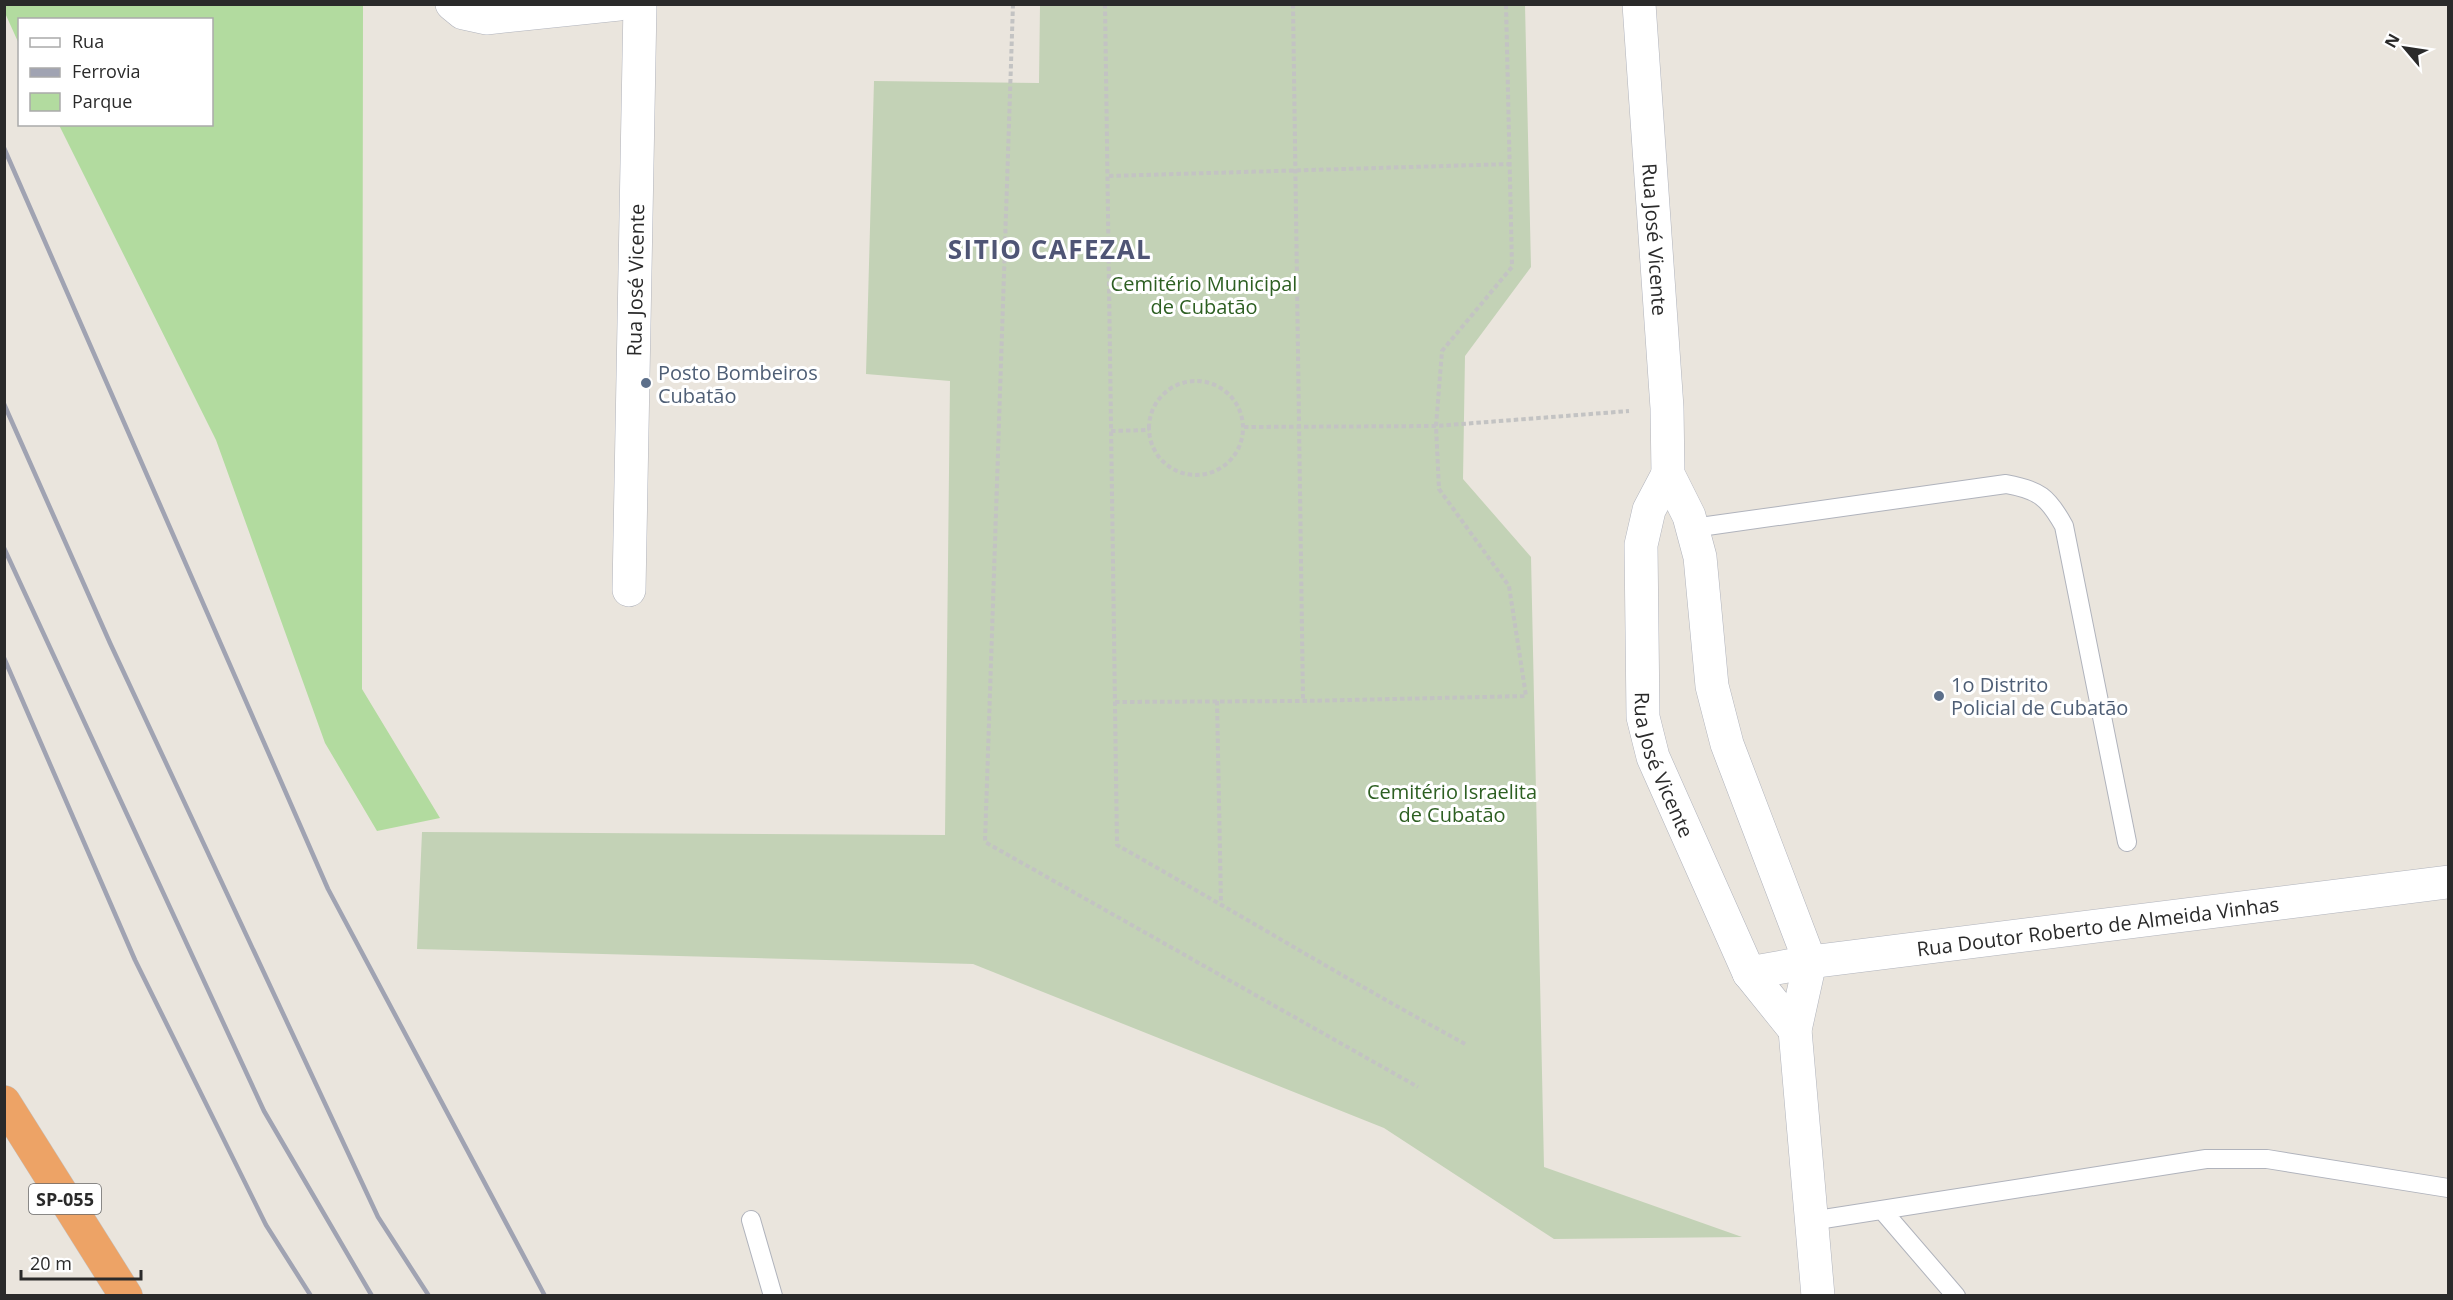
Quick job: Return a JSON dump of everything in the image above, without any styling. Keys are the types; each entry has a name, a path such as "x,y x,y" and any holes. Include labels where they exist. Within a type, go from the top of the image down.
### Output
{"highway":[{"name":"SP-055","path":"4,1102 126,1296"}],"street":[{"path":"452,4 463,13 486,18 620,4"},
{"name":"Rua José Vicente","path":"629,590 640,4"},
{"name":"Rua José Vicente","path":"1640,4 1667,408 1668,474 1693,528 1700,557 1712,686 1727,744 1810,962"},
{"name":"Rua José Vicente","path":"1668,474 1649,510 1641,544 1643,717 1653,757 1749,973 1795,1030"},
{"name":"Rua Doutor Roberto de Almeida Vinhas","path":"1749,973 1810,962 2448,882"},
{"path":"1810,962 1795,1030 1818,1296"}],"lane":[{"path":"1693,528 2006,484 2030,489 2052,503 2064,526 2127,842"},
{"path":"1811,1221 2206,1159 2267,1159 2448,1188"},
{"path":"1882,1210 1956,1296"},
{"path":"751,1220 773,1296"}],"path":[{"path":"1013,4 985,842 1418,1087"},
{"path":"1105,4 1117,845 1221,903 1333,972 1467,1045"},
{"path":"1293,4 1303,701"},
{"path":"1115,702 1526,696 1509,586 1439,489 1436,426 1442,351 1512,267 1506,4"},
{"path":"1109,176 1511,164"},
{"path":"1195,381 1209,382 1223,389 1234,399 1241,412 1244,427 1241,442 1233,457 1221,468 1206,474 1190,475 1174,469 1161,459 1153,446 1149,430 1157,402 1167,390 1180,383 1195,381"},
{"path":"1244,427 1436,426 1667,408"},
{"path":"1111,431 1149,430"},
{"path":"1217,701 1221,903"}],"green space":[{"path":"5,4 363,5 362,689 440,818 377,831 325,743 216,440 59,126 213,126 213,18 18,18 18,42 5,13"},
{"name":"Cemitério Municipal de Cubatão","path":"1040,5 1525,5 1531,267 1465,356 1463,479 1531,557 1544,1167 1742,1237 1554,1239 1384,1128 973,964 417,949 422,832 945,835 950,381 866,374 874,81 1039,83"}],"railway":[{"path":"4,148 328,889 545,1296"},
{"path":"4,404 110,643 378,1217 429,1296"},
{"path":"4,548 264,1111 372,1296"},
{"path":"4,658 135,960 266,1225 311,1296"}],"place":[{"name":"Posto Bombeiros Cubatão","path":"646,383"},
{"name":"1o Distrito Policial de Cubatão","path":"1939,696"}],"district":[{"name":"SITIO CAFEZAL","path":"1050,249"}],"park label":[{"name":"Cemitério Israelita de Cubatão","path":"1452,802"}]}
